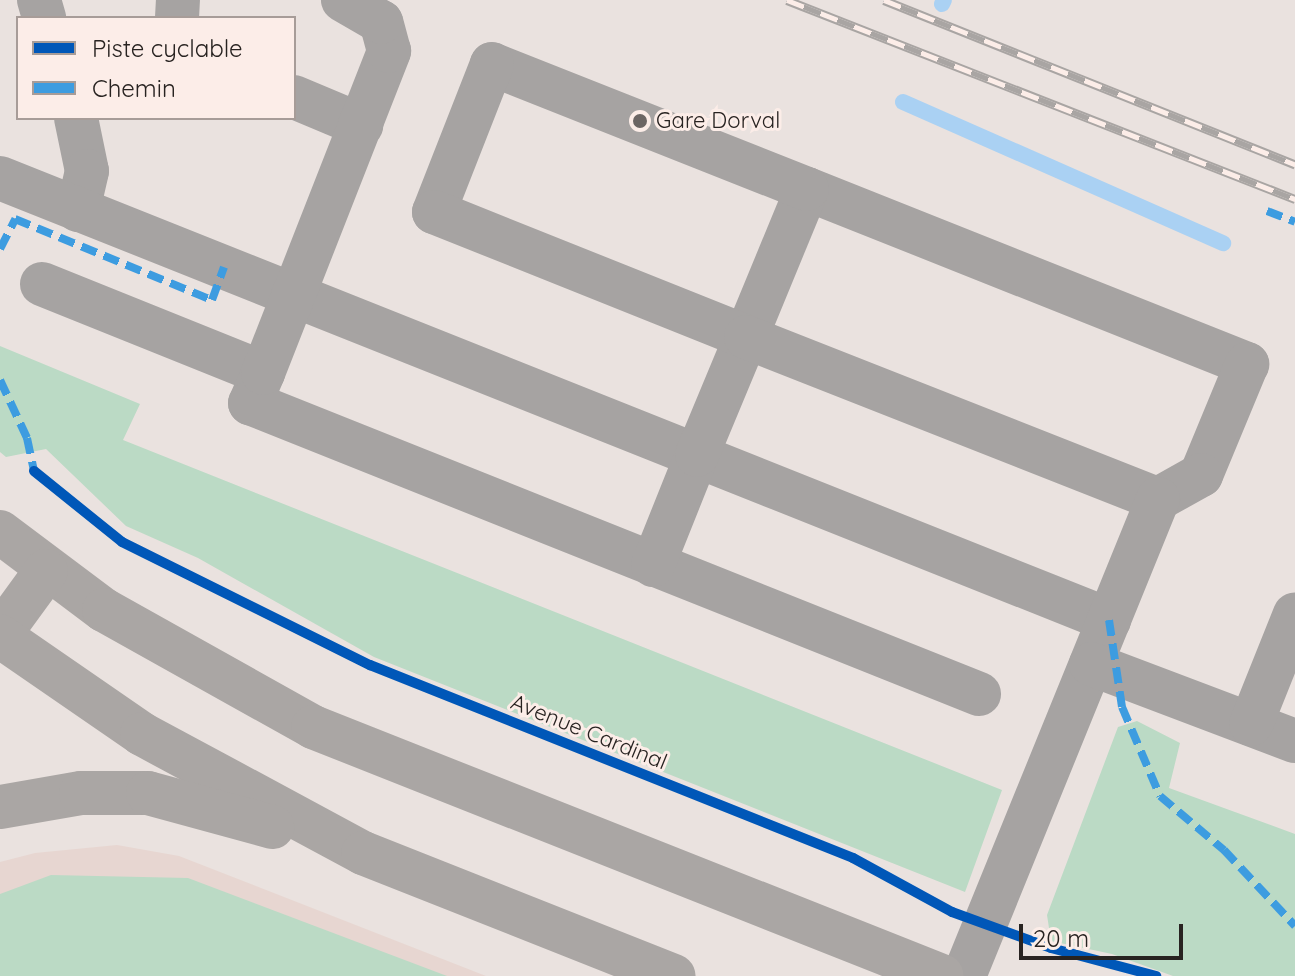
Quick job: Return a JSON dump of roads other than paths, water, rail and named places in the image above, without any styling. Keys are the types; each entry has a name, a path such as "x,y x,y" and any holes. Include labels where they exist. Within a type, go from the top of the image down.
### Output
{"main road":[{"path":"2,539 154,640 313,727 942,976"},
{"path":"46,571 0,635 155,742 363,853"},
{"path":"0,807 81,793 148,793 363,853 673,976"}],"lane":[{"path":"343,0 375,16 388,37 389,51 250,403 979,694"},
{"path":"964,976 1158,499 1201,475 1247,364 492,64 434,212 1158,499"},
{"path":"296,98 361,125"},
{"path":"76,120 87,171 78,210"},
{"path":"0,178 1109,620"},
{"path":"653,565 807,189"},
{"path":"42,284 263,373"},
{"path":"1251,724 1295,614"},
{"path":"1091,664 1295,741"}],"waterway":[{"path":"942,4 944,0"},
{"path":"903,102 1223,243"}],"railway":[{"path":"787,0 1295,199"},
{"path":"884,0 1295,164"}],"place":[{"name":"Gare Dorval","path":"640,121"}]}
